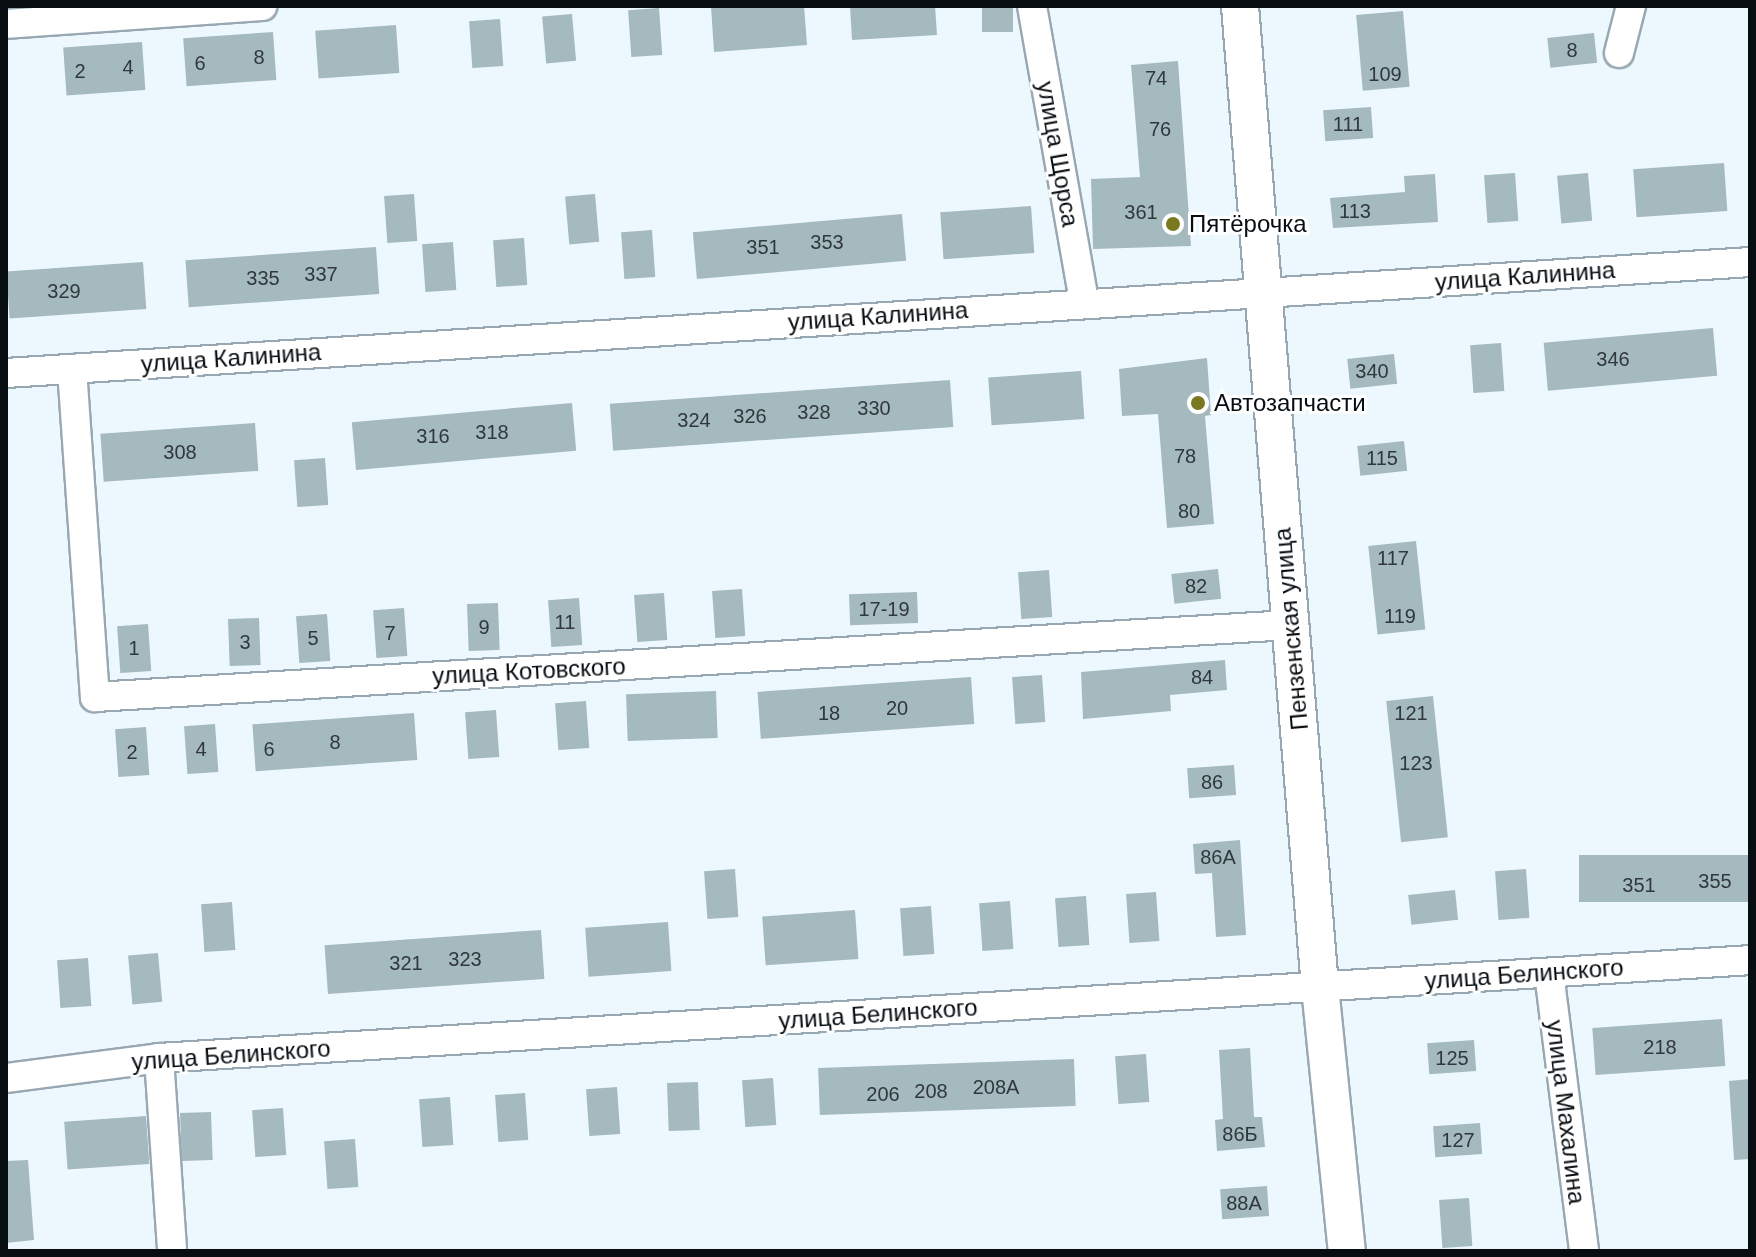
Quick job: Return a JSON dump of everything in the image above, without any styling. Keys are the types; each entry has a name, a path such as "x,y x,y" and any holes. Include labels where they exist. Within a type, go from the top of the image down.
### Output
{"street":[{"path":"6,24 262,6"},
{"name":"улица Щорса","path":"1032,6 1084,302"},
{"name":"Пензенская улица","path":"1240,6 1320,987 1347,1251"},
{"path":"1619,53 1631,6"},
{"name":"улица Калинина","path":"6,373 1750,262"},
{"name":"улица Котовского","path":"72,369 95,697 1290,625"},
{"name":"улица Белинского","path":"6,1078 159,1058 1750,960"},
{"name":"улица Махалина","path":"1549,973 1584,1251"},
{"path":"159,1058 172,1251"}],"building":[{"path":"711,6 804,6 807,45 714,52"},
{"path":"850,6 935,6 937,35 852,40"},
{"path":"982,6 1013,6 1013,32 982,32"},
{"path":"659,8 662,55 631,57 628,10"},
{"path":"1403,11 1410,87 1363,91 1356,15"},
{"path":"572,14 576,61 546,63 542,17"},
{"path":"500,19 503,66 472,68 469,21"},
{"path":"396,25 399,73 319,79 315,31"},
{"path":"273,32 276,80 187,86 183,38"},
{"path":"1594,33 1597,63 1550,68 1547,38"},
{"path":"142,42 145,90 67,95 63,48"},
{"path":"1178,61 1191,246 1093,249 1091,179 1140,177 1131,65"},
{"path":"1371,107 1373,138 1325,141 1323,110"},
{"path":"1724,163 1727,211 1637,217 1633,169"},
{"path":"1515,173 1518,221 1487,223 1484,175"},
{"path":"1588,173 1592,221 1561,224 1557,176"},
{"path":"1435,174 1438,222 1333,228 1330,198 1405,192 1404,176"},
{"path":"414,194 417,241 387,243 384,196"},
{"path":"595,194 599,242 569,244 565,197"},
{"path":"1031,206 1034,253 944,259 940,212"},
{"path":"902,214 906,261 697,279 693,232"},
{"path":"652,230 655,277 624,279 621,232"},
{"path":"524,238 527,285 496,287 493,240"},
{"path":"453,242 456,290 425,292 422,244"},
{"path":"376,247 379,294 189,307 185,260"},
{"path":"143,262 146,309 10,318 6,272"},
{"path":"1713,328 1717,376 1548,391 1544,343"},
{"path":"1501,343 1504,391 1473,393 1470,345"},
{"path":"1394,354 1397,384 1350,389 1347,359"},
{"path":"1207,358 1211,415 1205,416 1214,524 1167,528 1158,414 1122,416 1119,369"},
{"path":"1081,371 1084,419 992,425 988,377"},
{"path":"950,380 953,427 613,451 610,404"},
{"path":"572,403 576,451 356,470 352,422"},
{"path":"255,423 258,471 104,482 100,434"},
{"path":"1404,441 1407,471 1360,476 1357,446"},
{"path":"325,458 328,505 297,507 294,460"},
{"path":"1416,541 1425,630 1378,635 1368,546"},
{"path":"1218,569 1221,599 1174,604 1171,574"},
{"path":"1049,570 1052,617 1021,619 1018,572"},
{"path":"742,589 745,636 715,638 712,591"},
{"path":"917,592 918,623 850,625 849,594"},
{"path":"664,593 667,640 637,642 634,595"},
{"path":"579,598 582,645 551,647 548,600"},
{"path":"498,603 500,650 469,651 467,604"},
{"path":"404,608 407,656 376,658 373,610"},
{"path":"327,614 330,661 299,663 296,616"},
{"path":"259,618 261,665 230,666 228,619"},
{"path":"148,624 151,671 120,673 117,626"},
{"path":"1225,660 1227,690 1170,695 1171,711 1083,719 1081,672"},
{"path":"1042,675 1045,722 1015,724 1012,677"},
{"path":"971,677 974,724 761,739 758,692"},
{"path":"716,691 718,738 628,741 626,694"},
{"path":"1433,696 1448,837 1401,842 1386,701"},
{"path":"586,701 589,748 558,750 555,703"},
{"path":"496,710 499,757 468,759 465,712"},
{"path":"414,713 417,760 256,771 252,724"},
{"path":"215,724 218,772 187,774 184,726"},
{"path":"146,727 149,775 118,777 115,729"},
{"path":"1234,765 1236,795 1189,798 1187,768"},
{"path":"1240,840 1246,935 1216,937 1212,873 1195,874 1193,844"},
{"path":"1579,855 1750,855 1750,902 1579,902"},
{"path":"735,869 738,917 707,919 704,871"},
{"path":"1526,869 1529,918 1498,920 1495,871"},
{"path":"1455,890 1458,920 1411,925 1408,895"},
{"path":"1156,892 1159,941 1129,943 1126,894"},
{"path":"1086,896 1089,945 1058,947 1055,898"},
{"path":"1010,901 1013,949 982,951 979,903"},
{"path":"232,902 235,950 204,952 201,904"},
{"path":"931,906 934,954 903,956 900,908"},
{"path":"855,910 858,959 766,965 762,916"},
{"path":"668,922 671,971 589,977 585,928"},
{"path":"541,930 544,979 328,994 325,945"},
{"path":"158,953 162,1002 132,1004 128,956"},
{"path":"88,958 91,1006 60,1008 57,960"},
{"path":"1722,1019 1725,1066 1596,1075 1592,1028"},
{"path":"1474,1040 1476,1071 1429,1074 1427,1043"},
{"path":"1250,1048 1254,1117 1262,1117 1265,1147 1217,1151 1215,1120 1223,1119 1219,1050"},
{"path":"1146,1054 1149,1102 1118,1104 1115,1056"},
{"path":"1074,1059 1076,1106 820,1115 818,1068"},
{"path":"773,1078 776,1125 745,1127 742,1080"},
{"path":"1750,1079 1750,1159 1734,1160 1729,1081"},
{"path":"698,1082 700,1130 669,1131 667,1083"},
{"path":"617,1087 620,1134 589,1136 586,1089"},
{"path":"525,1093 528,1140 498,1142 495,1095"},
{"path":"450,1097 453,1145 422,1147 419,1099"},
{"path":"283,1108 286,1155 255,1157 252,1110"},
{"path":"211,1112 213,1160 182,1161 180,1113"},
{"path":"146,1116 149,1164 68,1170 64,1122"},
{"path":"1480,1123 1482,1154 1435,1157 1433,1126"},
{"path":"355,1139 358,1187 327,1189 324,1141"},
{"path":"28,1160 34,1240 6,1243 6,1161"},
{"path":"1267,1186 1269,1216 1222,1219 1220,1189"},
{"path":"1469,1198 1472,1246 1442,1248 1439,1200"}],"place":[{"name":"Пятёрочка","path":"1173,224"},
{"name":"Автозапчасти","path":"1198,403"}]}
